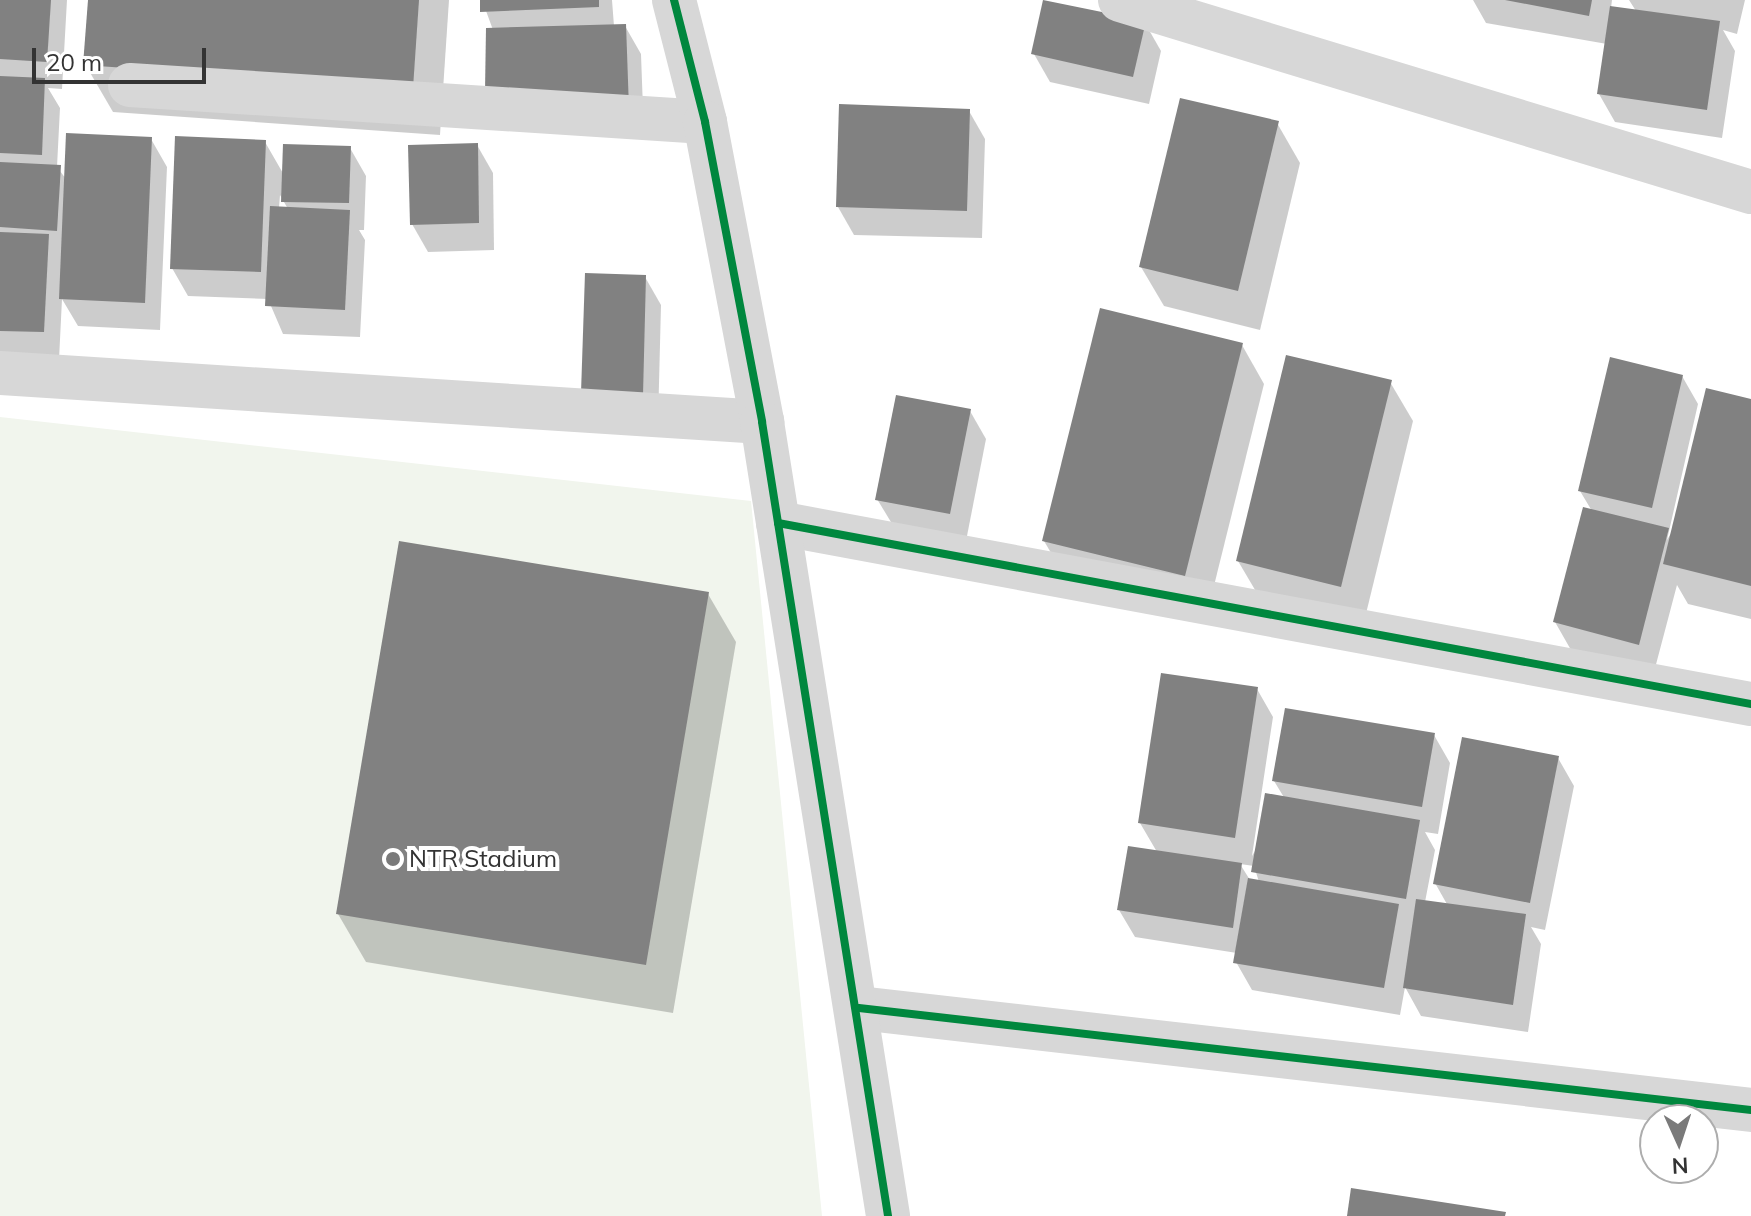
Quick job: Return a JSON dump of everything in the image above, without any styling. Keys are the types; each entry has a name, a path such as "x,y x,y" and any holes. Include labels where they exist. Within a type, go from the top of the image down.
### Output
{"street":[{"path":"674,0 705,122 762,422 859,1008 888,1216"},
{"path":"1139,3 1751,192"},
{"path":"130,85 705,122"},
{"path":"0,373 762,422"},
{"path":"778,523 1751,704"},
{"path":"859,1008 1751,1110"}],"shaded area":[{"name":"NTR Stadium","path":"0,417 751,501 822,1216 0,1216"}],"building":[{"path":"0,0 51,0 47,62 0,59"},
{"path":"88,0 419,0 413,88 83,65"},
{"path":"480,0 599,0 599,7 480,12"},
{"path":"1043,0 1146,21 1133,77 1031,54"},
{"path":"1505,0 1592,0 1589,16"},
{"path":"1610,6 1720,21 1707,110 1597,94"},
{"path":"626,24 629,109 485,91 486,28"},
{"path":"0,76 45,78 42,155 0,153"},
{"path":"1180,98 1279,121 1238,291 1139,267"},
{"path":"839,104 970,109 967,211 836,207"},
{"path":"66,133 152,137 145,303 59,299"},
{"path":"175,136 266,140 261,272 170,269"},
{"path":"478,143 479,223 410,225 408,145"},
{"path":"283,144 351,146 349,203 281,202"},
{"path":"0,162 61,165 57,231 0,227"},
{"path":"270,206 350,210 345,310 265,306"},
{"path":"0,232 49,234 44,332 0,331"},
{"path":"585,273 646,275 643,395 581,393"},
{"path":"1100,308 1243,343 1185,576 1042,541"},
{"path":"1286,355 1392,380 1341,587 1236,561"},
{"path":"1610,357 1683,375 1652,508 1578,491"},
{"path":"1706,388 1751,399 1751,586 1663,564"},
{"path":"896,395 971,409 950,514 875,500"},
{"path":"1583,507 1669,528 1639,645 1553,622"},
{"path":"399,541 709,592 646,965 336,914"},
{"path":"1161,673 1258,687 1235,838 1138,823"},
{"path":"1285,708 1435,733 1422,807 1272,781"},
{"path":"1462,737 1559,756 1530,903 1433,884"},
{"path":"1265,793 1420,820 1406,899 1251,872"},
{"path":"1128,846 1242,863 1233,928 1117,910"},
{"path":"1248,878 1399,904 1384,988 1233,963"},
{"path":"1416,899 1526,914 1513,1005 1403,988"},
{"path":"1351,1188 1506,1212 1505,1216 1347,1216"}],"cycle path":[{"path":"674,0 705,122 762,422 888,1216"},
{"path":"778,523 1751,704"},
{"path":"859,1008 1751,1110"}],"place":[{"name":"NTR Stadium","path":"393,859"}]}
